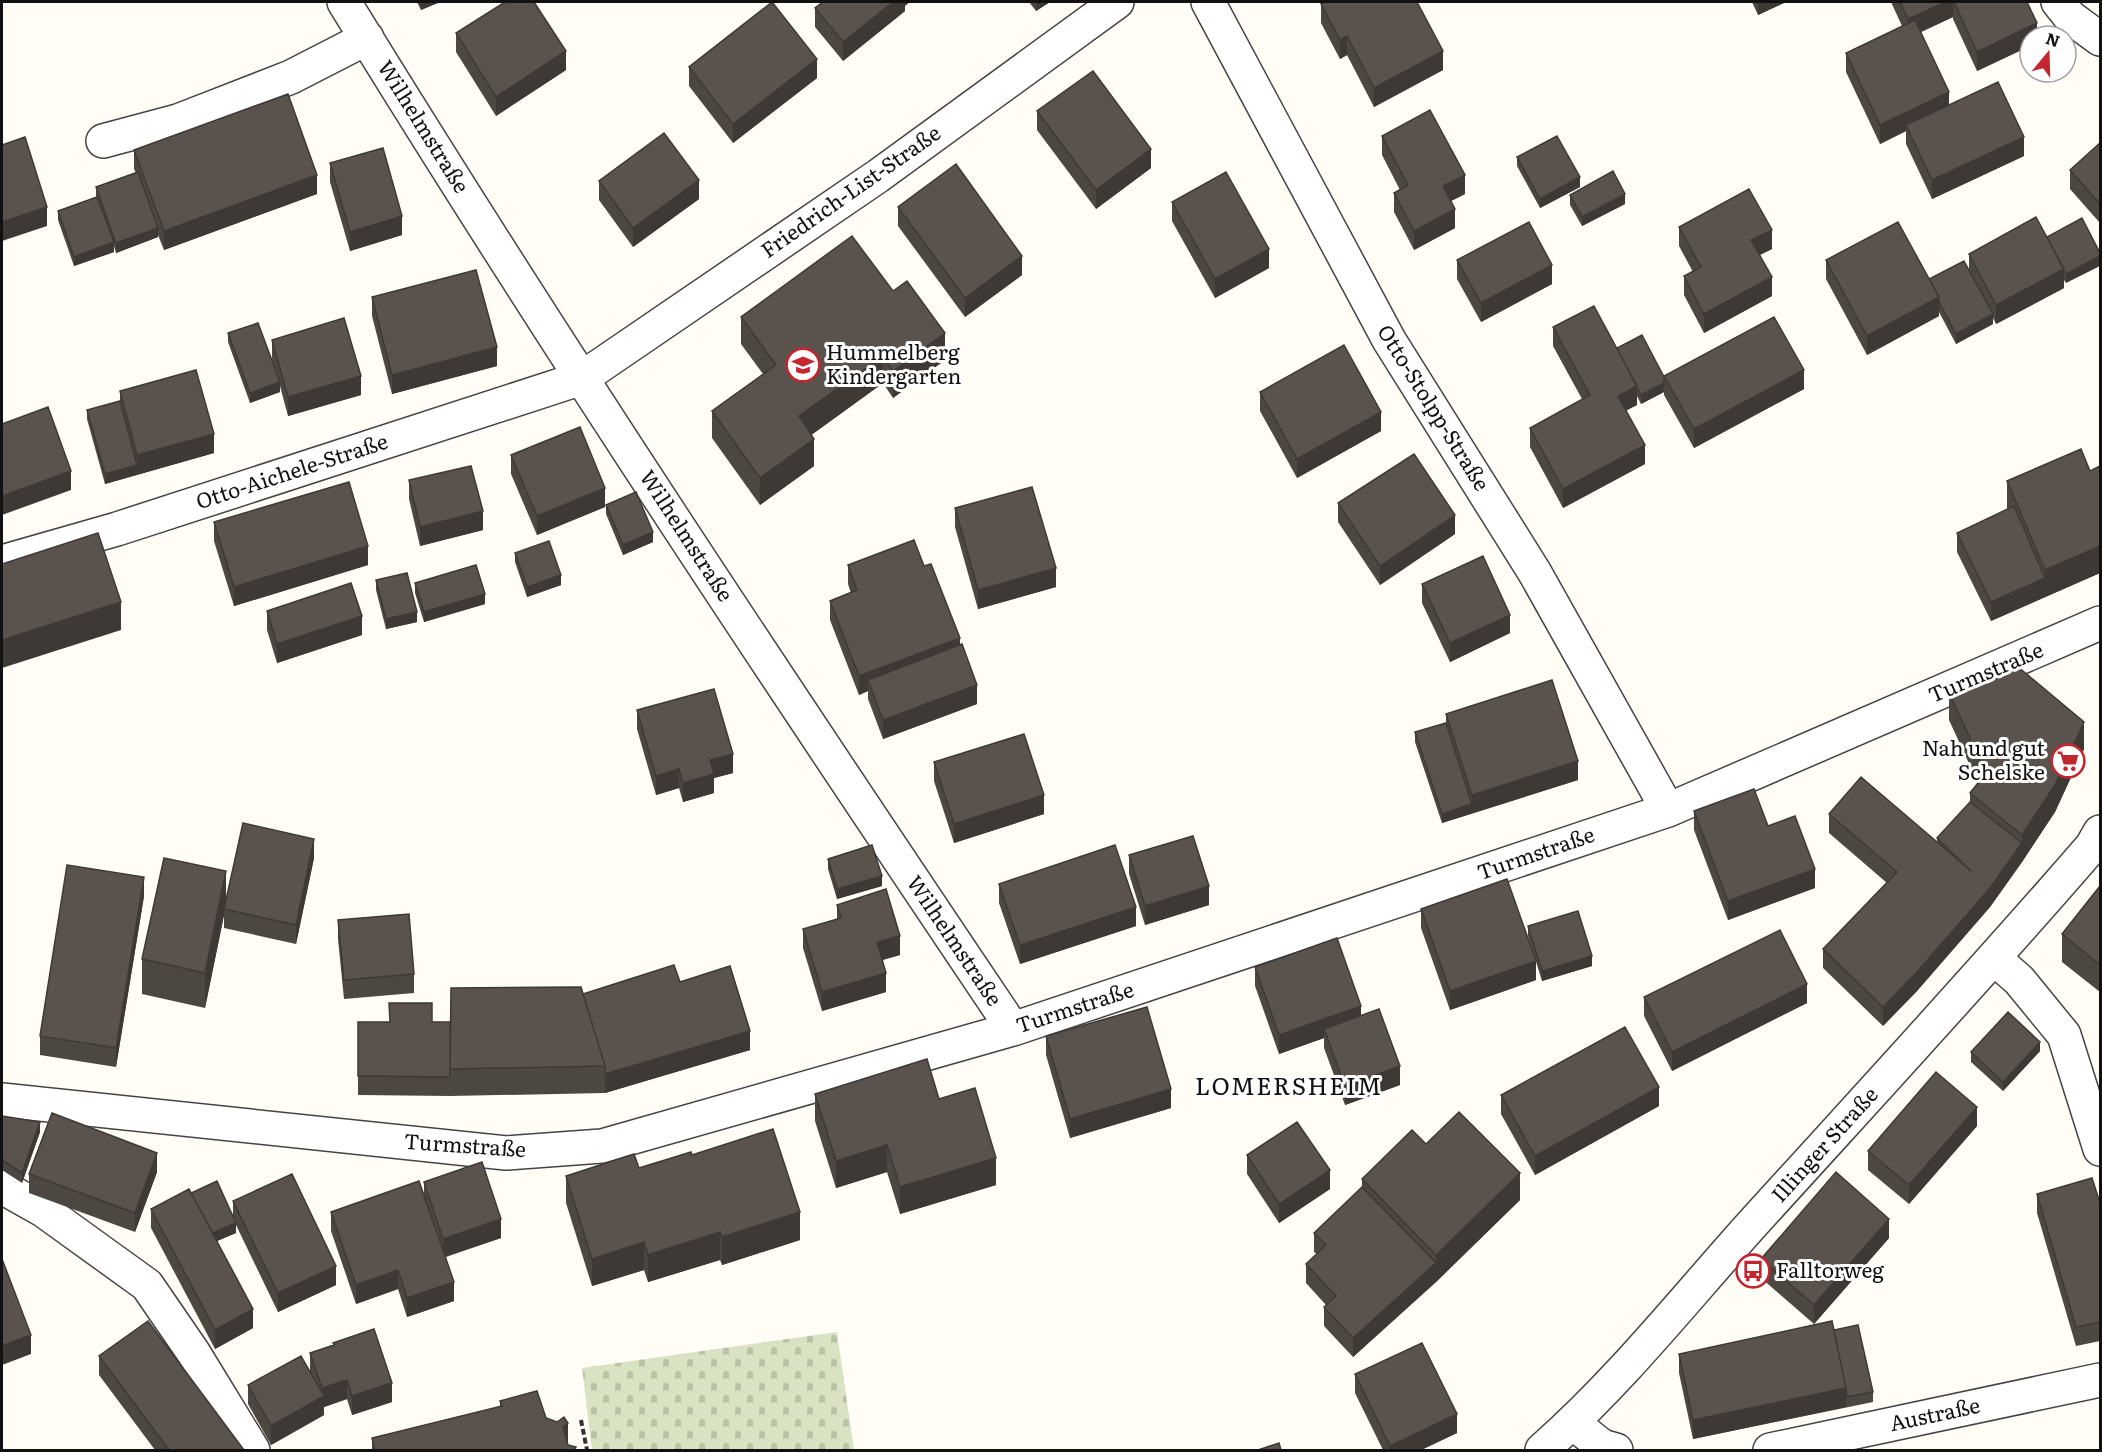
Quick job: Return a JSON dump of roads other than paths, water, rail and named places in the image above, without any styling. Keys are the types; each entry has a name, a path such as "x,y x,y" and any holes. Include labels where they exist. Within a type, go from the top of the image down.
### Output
{"street":[{"name":"Wilhelmstraße","path":"344,2 582,378 793,701 1013,1029"},
{"name":"Friedrich-List-Straße","path":"582,378 878,176 1117,2"},
{"name":"Otto-Stolpp-Straße","path":"1208,2 1389,340 1535,573 1668,810"},
{"path":"2058,2 2070,18 2100,39"},
{"name":"Wilhelmstraße","path":"102,141 178,121 291,77 367,38"},
{"name":"Otto-Aichele-Straße","path":"2,562 117,529 582,378"},
{"name":"Turmstraße","path":"2,1100 506,1153 602,1146 1013,1029 1668,810 2100,623"},
{"name":"Illinger Straße","path":"1542,1450 1574,1423 1995,958 2092,846 2100,832"},
{"path":"1995,958 2019,980 2064,1035 2100,1149"},
{"path":"2,1187 44,1210 147,1285 194,1352 253,1450"},
{"name":"Austraße","path":"1770,1450 2100,1380"},
{"path":"1574,1423 1602,1446 1616,1450"}],"place":[{"name":"Hummelberg Kindergarten","path":"803,365"},
{"name":"Nah und gut Schelske","path":"2068,761"},
{"name":"Falltorweg","path":"1753,1271"}],"district":[{"name":"LOMERSHEIM","path":"1289,1087"}]}
